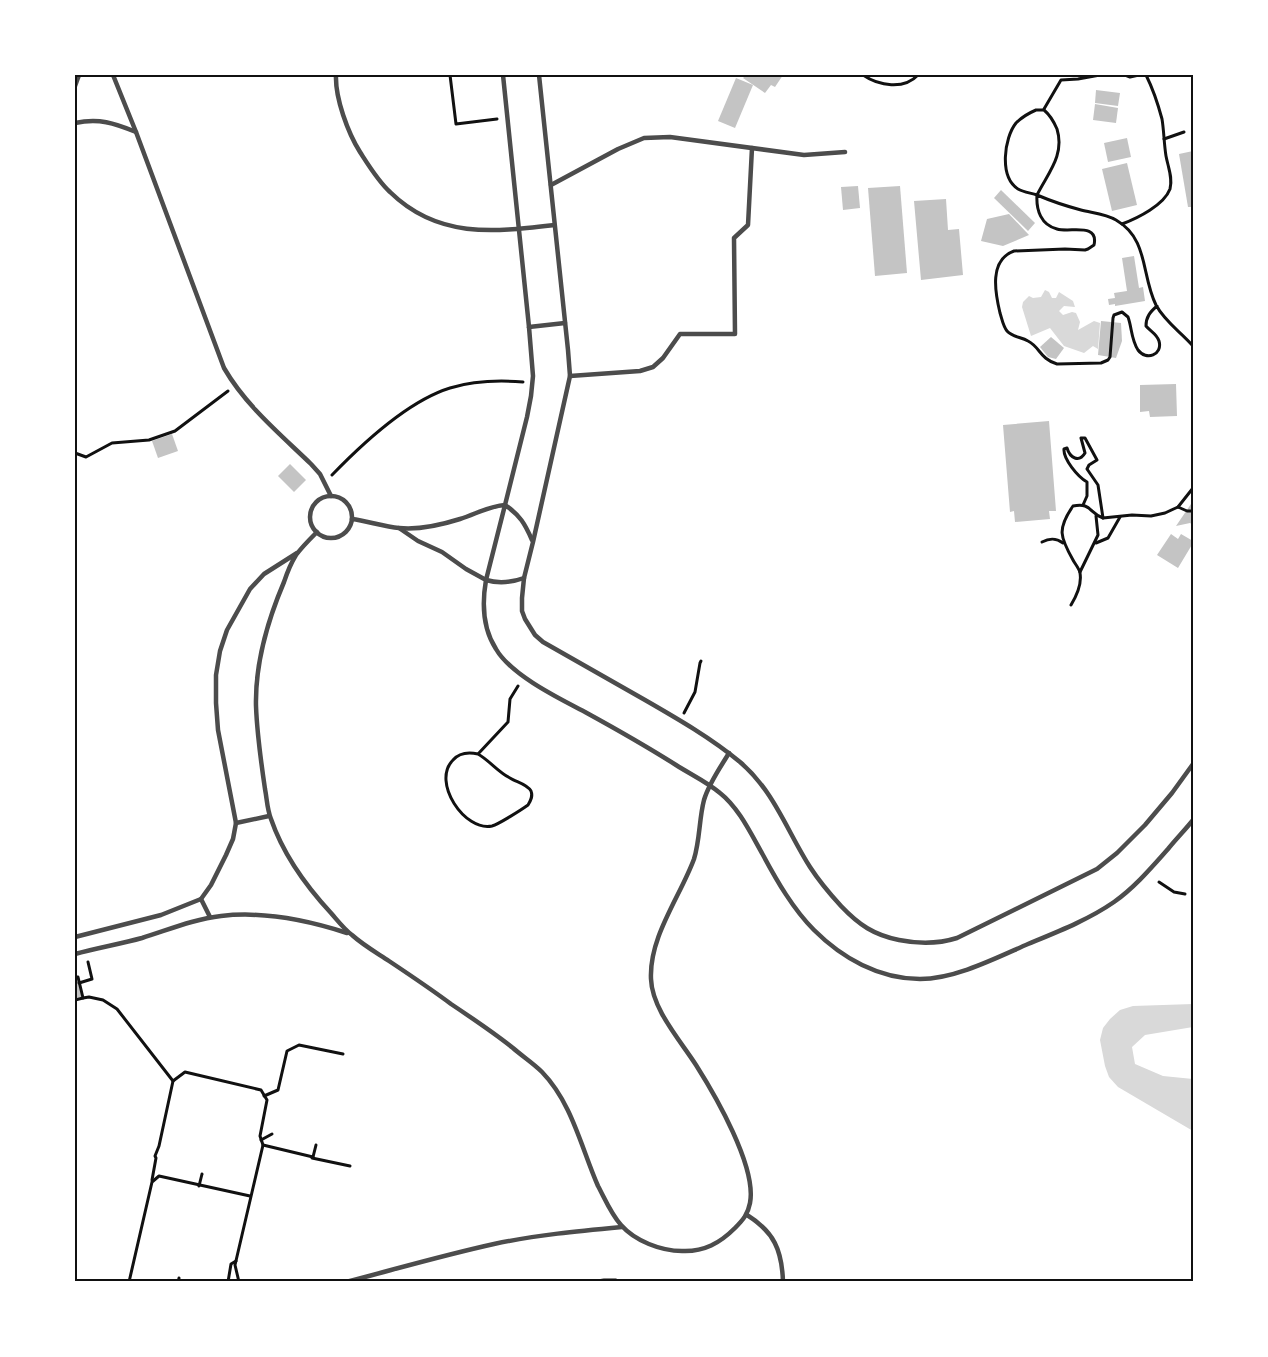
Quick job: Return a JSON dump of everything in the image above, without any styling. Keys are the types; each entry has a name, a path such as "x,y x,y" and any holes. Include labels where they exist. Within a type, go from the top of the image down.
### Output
{"lane":[{"path":"75,86 79,75"},
{"path":"113,75 224,368 248,403 320,474 331,496"},
{"path":"330,75 355,144 379,180 404,203 431,219 458,228 488,231 554,225"},
{"path":"335,87 336,75"},
{"path":"503,75 529,327 532,383 527,417 486,580 483,604 491,641 504,659 560,699 624,733 721,793 738,814 789,898 813,929 859,964 888,975 920,979 936,978 978,965 1058,931 1103,908 1130,889 1148,872 1193,820"},
{"path":"539,75 570,376 524,578 522,611 535,635 543,642 680,720 729,753 767,791 810,866 832,897 870,931 913,943 945,942 957,938 1097,869 1145,825 1193,764"},
{"path":"75,123 103,121 136,132"},
{"path":"550,185 644,138 670,136 804,155 845,152"},
{"path":"570,376 653,368 680,334 735,334 735,238 748,225 752,148"},
{"path":"529,327 565,323"},
{"path":"331,496 344,500 352,512 352,519 347,531 335,538 322,536 310,520 313,507 318,501 331,496"},
{"path":"352,519 399,528 441,524 476,514 493,506 505,505 518,514 533,542"},
{"path":"399,528 486,580 502,583 524,578"},
{"path":"317,532 297,554 283,584 268,625 256,684 259,749 269,816 283,847 301,876 350,934 484,1026 540,1069 565,1103 607,1206 622,1227 650,1244 670,1250 693,1251 711,1247 727,1236 747,1215 751,1192 744,1159 727,1119 699,1070 666,1020 651,983 651,963 656,942 695,855 705,796 729,753"},
{"path":"75,936 161,915 201,899 211,885 226,855 236,823 218,730 216,675 220,651 226,630 250,589 264,574 297,554"},
{"path":"236,823 269,816"},
{"path":"201,899 210,917"},
{"path":"75,954 138,939 210,917 244,914 293,919 350,934"},
{"path":"747,1215 772,1236 781,1258 783,1282"},
{"path":"346,1282 496,1244 622,1227"}],"path":[{"path":"450,75 456,124 508,118"},
{"path":"863,75 877,82 900,85 912,81 918,75"},
{"path":"1044,110 1060,77 1078,79 1100,75"},
{"path":"1125,75 1130,77 1139,75"},
{"path":"1122,224 1144,214 1162,201 1170,190 1171,179 1162,121 1146,75"},
{"path":"1157,306 1149,313 1146,326 1158,338 1160,344 1158,351 1150,356 1140,352 1132,335 1128,316 1122,312 1114,315 1110,357 1101,363 1057,364 1050,362 1031,343 1012,335 1004,327 995,279 998,266 1005,255 1022,250 1088,249 1094,245 1095,241 1094,235 1087,230 1057,229 1044,222 1038,214 1037,195 1056,161 1060,149 1059,136 1049,114 1044,110 1028,113 1016,123 1007,141 1005,155 1010,181 1018,189 1037,195 1083,210 1115,219 1129,229 1138,241 1147,282 1157,306 1171,326 1193,346"},
{"path":"1164,139 1184,132"},
{"path":"325,483 385,426 423,400 448,388 475,382 532,383"},
{"path":"75,453 86,457 112,443 149,440 175,431 234,385"},
{"path":"1083,506 1087,496 1087,482 1078,475 1064,456 1064,449 1067,448 1070,455 1078,458 1083,456 1085,453 1082,438 1097,460 1087,469 1098,485 1103,518"},
{"path":"1096,516 1103,518 1151,516 1165,513 1178,507 1193,488"},
{"path":"1071,605 1078,594 1080,572 1098,535 1096,516 1091,509 1081,504 1073,506 1063,524 1064,543 1080,572"},
{"path":"1178,507 1193,511"},
{"path":"1094,544 1108,538 1120,517"},
{"path":"1042,542 1058,539 1064,543"},
{"path":"680,720 695,692 701,661"},
{"path":"478,754 508,722 510,699 525,676"},
{"path":"461,754 478,754 505,776 528,787 532,793 528,805 493,825 478,825 469,819 455,805 447,791 446,774 450,763 461,754"},
{"path":"1159,882 1174,892 1185,894"},
{"path":"79,983 92,980 85,951"},
{"path":"75,978 78,977 83,998"},
{"path":"75,1000 89,997 111,1004 173,1081"},
{"path":"264,1096 278,1090 287,1051 298,1045 343,1054"},
{"path":"129,1282 173,1081 186,1072 261,1090 267,1100 260,1136 263,1145 235,1265 239,1282"},
{"path":"261,1140 272,1134"},
{"path":"263,1145 350,1166"},
{"path":"313,1156 316,1145"},
{"path":"199,1186 202,1174"},
{"path":"152,1182 159,1176 251,1196"},
{"path":"228,1282 231,1264 236,1261"},
{"path":"590,1282 616,1280"}],"shaded area":[{"path":"1045,290 1052,298 1056,298 1059,292 1073,301 1075,307 1064,306 1059,311 1063,315 1076,313 1080,322 1078,330 1094,321 1100,323 1098,349 1093,346 1084,353 1064,346 1050,328 1031,336 1022,307 1023,302 1029,296 1041,297"},
{"path":"1193,1004 1193,1027 1145,1035 1132,1047 1135,1064 1163,1076 1193,1079 1193,1131 1118,1087 1109,1077 1100,1040 1103,1028 1120,1010 1133,1006"}],"building":[{"path":"746,75 783,75 775,87 771,85 765,93 743,78"},
{"path":"736,78 753,85 735,128 718,121"},
{"path":"1096,90 1120,93 1118,106 1095,103"},
{"path":"1095,104 1118,108 1116,123 1093,120"},
{"path":"1127,138 1131,157 1108,162 1104,143"},
{"path":"1193,151 1193,207 1188,207 1179,154"},
{"path":"1127,163 1137,205 1112,211 1102,169"},
{"path":"858,186 860,208 843,210 841,187"},
{"path":"900,186 907,273 875,276 868,188"},
{"path":"1001,190 1035,223 1028,231 994,198"},
{"path":"946,199 948,230 959,229 963,275 921,280 914,201"},
{"path":"1009,214 1029,235 1003,246 981,241 987,219"},
{"path":"1134,256 1139,288 1143,287 1145,301 1109,305 1108,299 1115,298 1114,293 1127,291 1122,258"},
{"path":"1101,321 1121,323 1122,341 1116,358 1098,355"},
{"path":"1051,337 1064,348 1056,359 1048,357 1040,347"},
{"path":"1176,384 1177,416 1150,417 1149,411 1140,412 1140,385"},
{"path":"1049,421 1056,511 1049,511 1050,519 1015,522 1014,511 1010,512 1003,425"},
{"path":"172,434 178,451 158,458 152,441"},
{"path":"290,464 306,480 294,492 278,476"},
{"path":"1193,501 1193,525 1190,523 1176,526"},
{"path":"1171,534 1178,539 1181,534 1193,541 1178,568 1157,555"},
{"path":"77,978 82,997 75,998 75,979"}]}
